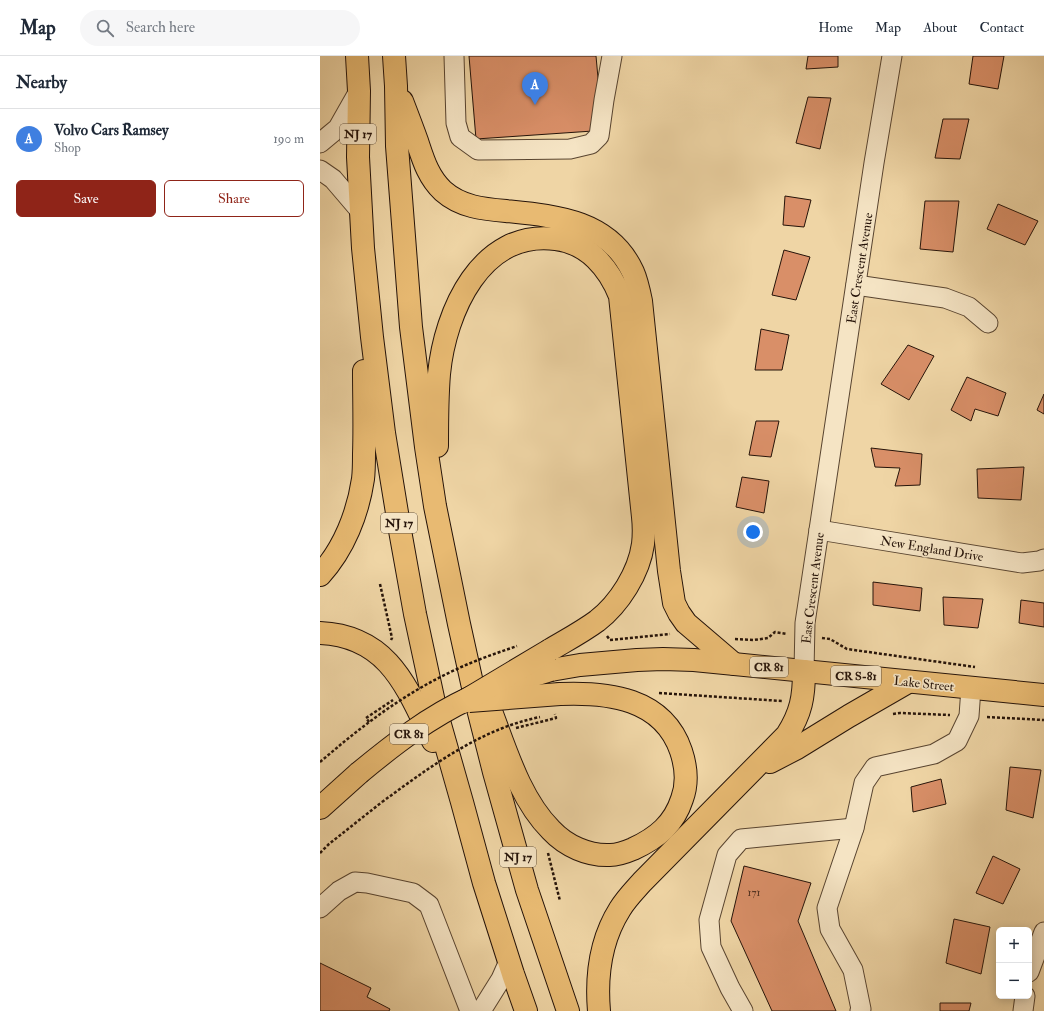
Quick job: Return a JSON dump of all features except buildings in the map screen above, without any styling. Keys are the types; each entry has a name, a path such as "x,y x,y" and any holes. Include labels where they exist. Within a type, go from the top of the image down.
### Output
{"main road":[{"name":"NJ 17","path":"357,56 358,157 363,248 372,338 384,433 415,614 435,707 484,883 526,1011"},
{"name":"NJ 17","path":"394,56 397,146 411,327 435,506 476,701 508,824 527,890 568,1011"},
{"path":"396,86 426,167 434,181 454,199 466,205 479,208 553,217 579,223 606,238 618,249 628,262 634,273 641,301 671,588 674,603 679,614 686,623 734,664"},
{"path":"435,506 439,374 446,336 458,302 479,270 492,256 507,247 520,241 535,238 563,240 577,245 589,252 599,261 608,272 620,296 644,517 643,546 633,575 617,602 597,621 550,660 464,702"},
{"path":"320,576 343,542 357,507 363,478 365,438 363,248"},
{"path":"459,624 518,780 533,808 550,830 572,846 585,852 598,855 612,855 627,852 648,841 664,830 672,820 683,798 686,771 683,758 679,746 669,728 653,712 641,705 630,700 577,693 559,706 464,702"},
{"path":"320,633 334,634 352,639 372,650 388,663 407,688 462,802"},
{"name":"CR 81","path":"550,660 580,665 637,660 694,660 804,671"},
{"path":"599,1011 598,985 602,953 612,923 620,909 642,882 787,735 792,727 802,702 804,671"},
{"name":"Lake Street","path":"804,671 1044,696"},
{"path":"750,773 797,748 908,682"},
{"name":"CR 81","path":"320,808 359,772 407,735 427,722 464,702"},
{"path":"320,792 359,772"}],"street":[{"path":"454,56 456,123 460,137 478,150 570,149 591,144 599,136 612,56"},
{"name":"East Crescent Avenue","path":"804,671 804,623 820,530 875,156 892,56"},
{"path":"320,143 338,128 358,92"},
{"path":"320,170 334,179 362,213"},
{"path":"856,285 945,298 969,307 988,323"},
{"name":"New England Drive","path":"820,530 1022,563 1044,559"},
{"path":"860,1011 861,1009 853,970 830,929 827,908 854,828 864,783 874,767 934,754 956,741 970,716 971,688"},
{"path":"743,1011 730,988 711,947 709,920 727,855 741,839 854,828"},
{"path":"320,908 339,891 355,882 367,883 413,893 429,905 470,1011"},
{"path":"1032,964 1044,932"},
{"path":"482,1011 501,979 509,961"},
{"path":"1024,1011 1025,999"}],"path":[{"path":"597,621 610,640 674,634 686,623"},
{"path":"733,639 754,640 768,638 775,632 830,639 847,649 977,667"},
{"path":"320,762 369,722 399,700 456,669 522,644"},
{"path":"369,722 366,718 394,699"},
{"path":"549,715 559,706"},
{"path":"515,728 556,718 559,706"},
{"path":"320,853 329,844 382,802 428,768 462,747 495,730 531,718 543,716"},
{"path":"550,830 544,836 560,901"}],"place":[{"name":"Volvo Cars Ramsey","path":"535,105"}]}
